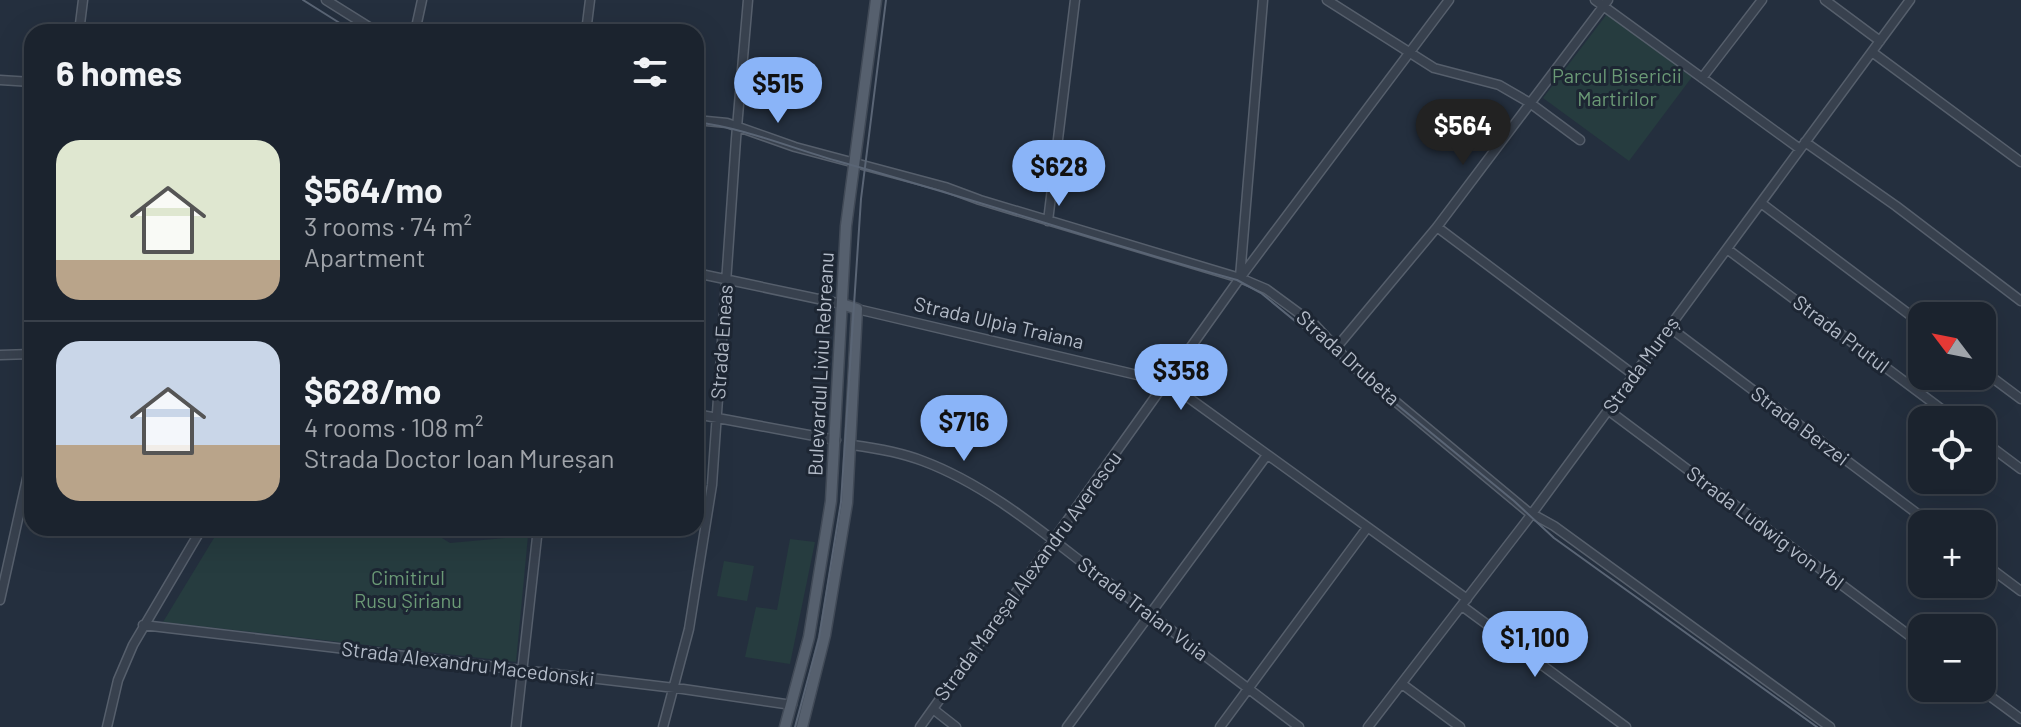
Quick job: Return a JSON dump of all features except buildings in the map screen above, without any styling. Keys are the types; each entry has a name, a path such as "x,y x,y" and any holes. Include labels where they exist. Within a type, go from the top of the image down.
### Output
{"main road":[{"name":"Bulevardul Liviu Rebreanu","path":"785,727 821,576 831,501 846,226 876,0"},
{"name":"Strada Ulpia Traiana","path":"842,304 857,309"},
{"name":"Bulevardul Liviu Rebreanu","path":"802,727 836,579 852,445 857,309"}],"street":[{"path":"80,24 83,0"},
{"path":"326,0 364,24"},
{"path":"417,24 422,0"},
{"path":"587,24 590,0"},
{"name":"Strada Eneas","path":"663,727 675,688 703,552 712,485 748,0"},
{"path":"1048,221 1075,0"},
{"path":"1240,278 1263,0"},
{"path":"1327,0 1434,68 1499,85 1530,103 1580,140"},
{"name":"Strada Mareșal Alexandru Averescu","path":"920,727 1240,278 1449,0"},
{"path":"1595,0 1606,3 1702,78 1896,206 2021,301"},
{"path":"1702,78 1762,0"},
{"path":"1825,0 1880,41"},
{"name":"Strada Mureș","path":"1368,727 1532,514 1910,0"},
{"path":"1336,348 1437,227 1606,3"},
{"path":"1872,52 2021,162"},
{"path":"0,80 24,82"},
{"name":"Strada Drubeta","path":"704,121 737,127 795,147 945,187 1240,278 1266,289 1315,325 1354,367 1532,514 1554,526 1830,727"},
{"path":"1761,203 1908,313"},
{"path":"1437,227 1634,375"},
{"name":"Strada Prutul","path":"1727,249 1937,406"},
{"name":"Strada Ulpia Traiana","path":"704,275 842,304"},
{"name":"Strada Ulpia Traiana","path":"857,309 1167,382 1367,528 1626,727"},
{"name":"Strada Berzei","path":"1669,327 1912,510"},
{"path":"0,355 24,354"},
{"path":"1996,380 2021,399"},
{"name":"Strada Ludwig von Ybl","path":"1608,410 1908,635"},
{"path":"704,416 836,440"},
{"name":"Strada Traian Vuia","path":"852,445 887,450 923,461 1000,503 1299,727"},
{"path":"1996,450 2021,469"},
{"path":"1067,727 1267,455"},
{"path":"0,600 24,492"},
{"path":"1220,727 1367,528"},
{"path":"107,727 118,680 143,625 197,536"},
{"path":"516,727 537,536"},
{"path":"1996,572 2021,591"},
{"name":"Strada Alexandru Macedonski","path":"143,625 675,688 792,705"},
{"path":"1402,684 1460,727"},
{"path":"1996,701 2021,719 2015,727"},
{"path":"933,709 956,727"}],"green space":[{"name":"Parcul Bisericii Martirilor","path":"1607,14 1692,77 1629,161 1543,98"},
{"name":"Cimitirul Rusu Șirianu","path":"215,536 439,536 450,543 528,536 516,662 163,622"},
{"path":"790,539 815,542 790,664 745,657 756,607 777,610"},
{"path":"724,561 754,566 747,601 717,596"}],"tram line":[{"path":"303,0 341,24"},
{"path":"795,727 819,638 841,502 861,199 886,0"},
{"path":"704,123 750,134 1237,280 1261,293 1514,501 1554,538 1817,727"}]}
